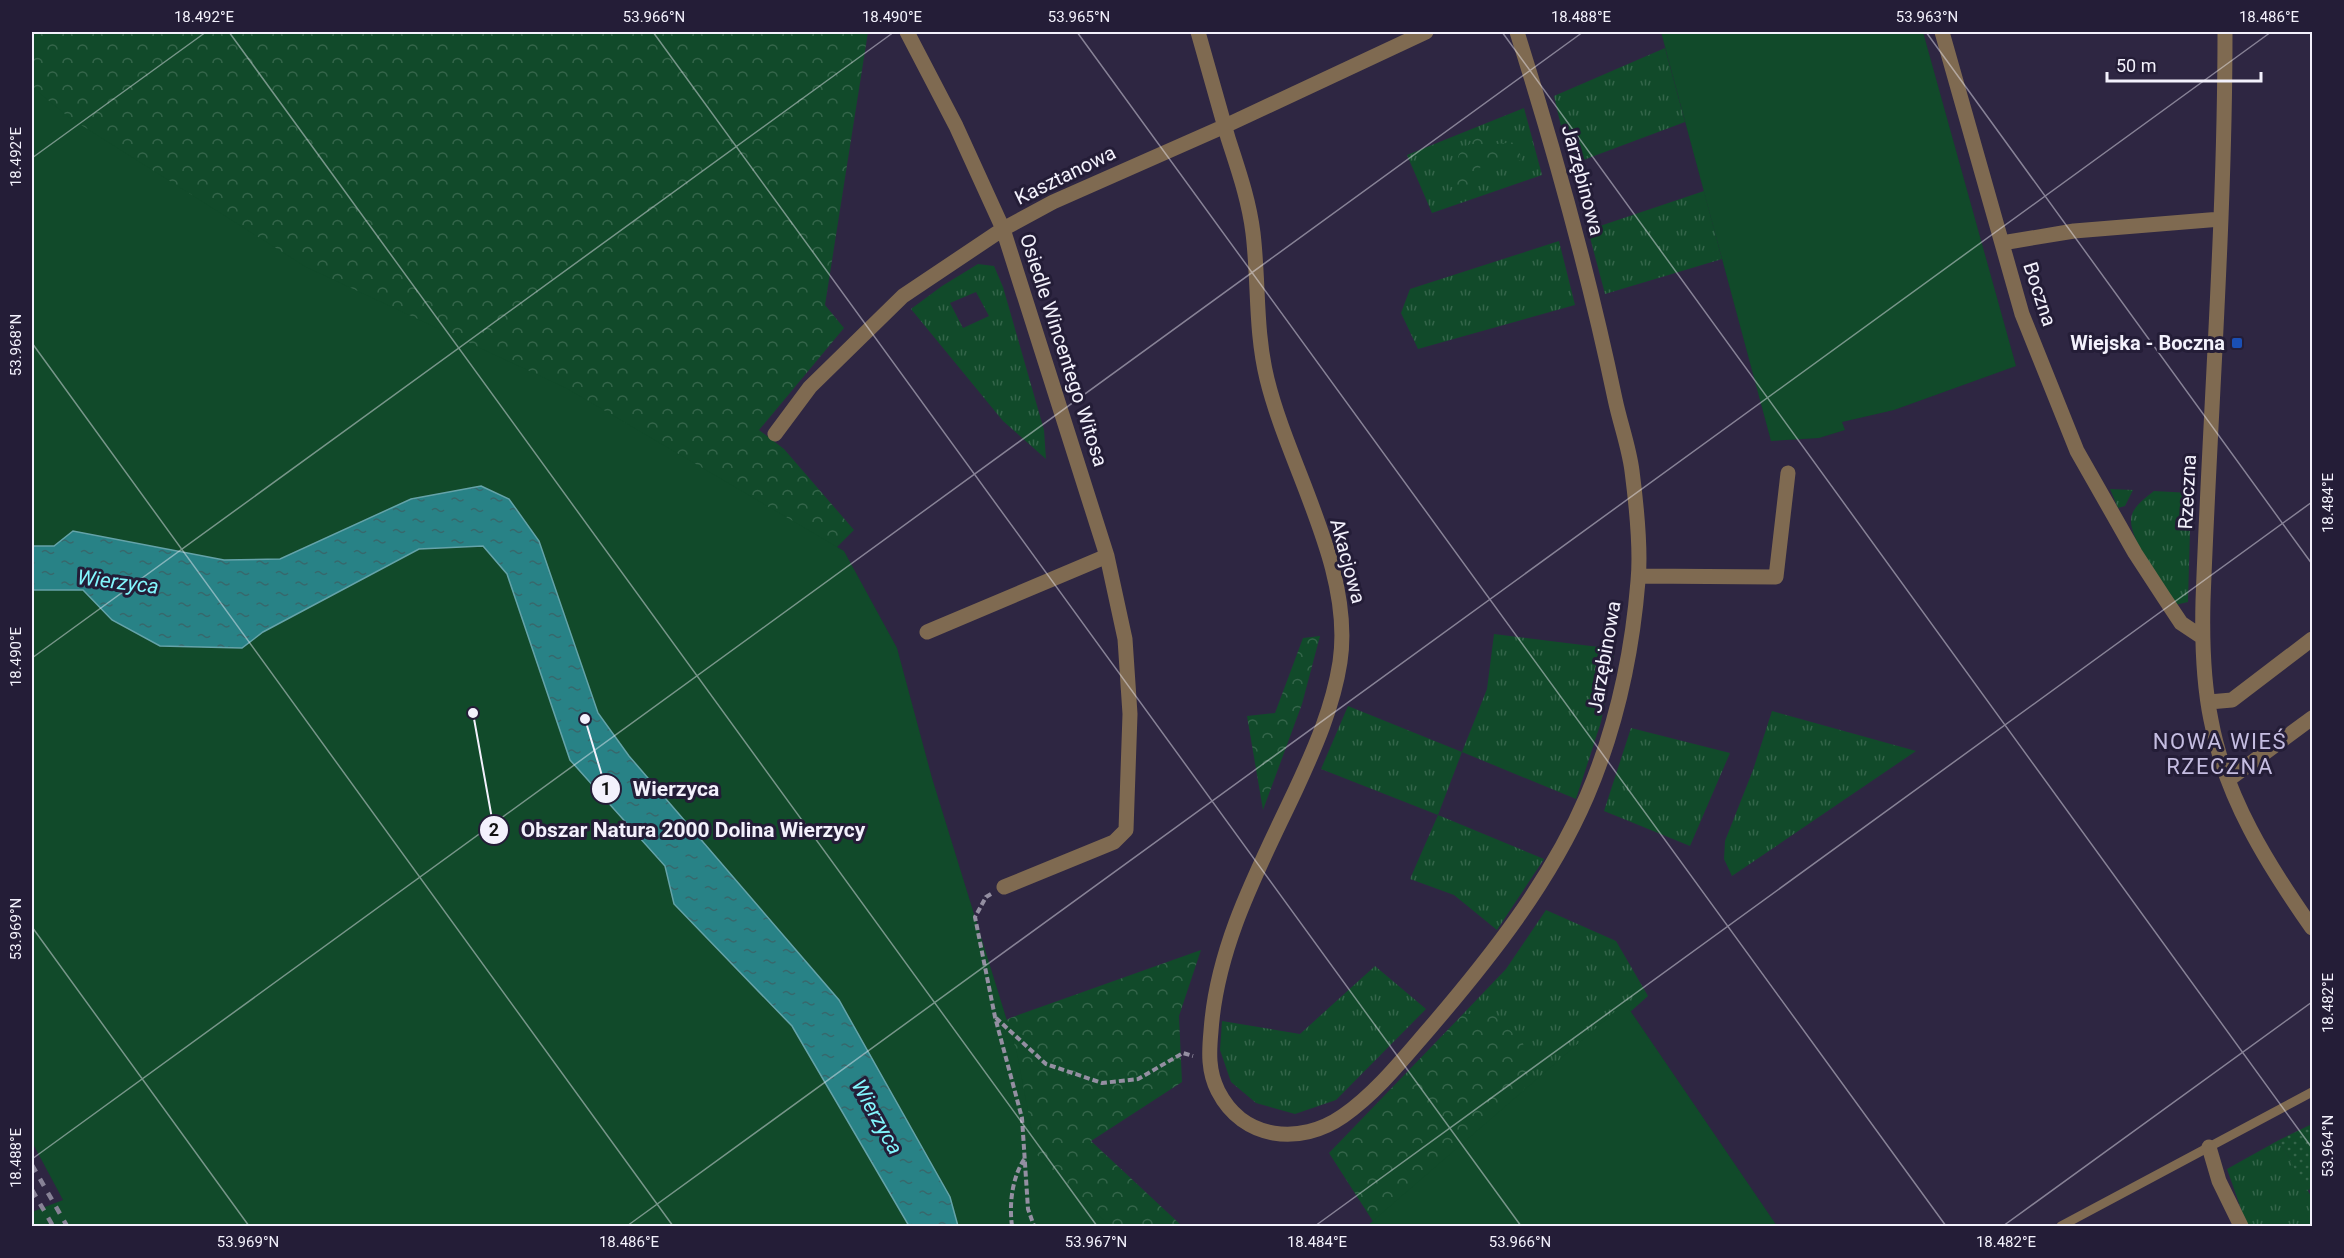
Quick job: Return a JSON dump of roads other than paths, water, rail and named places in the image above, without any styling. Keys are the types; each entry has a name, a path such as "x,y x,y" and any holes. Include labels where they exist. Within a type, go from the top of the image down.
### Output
{"street":[{"name":"Osiedle Wincentego Witosa","path":"908,32 956,126 1003,229 1107,556 1125,639 1130,714 1126,830 1114,842 1004,887"},
{"name":"Akacjowa","path":"1198,32 1243,184 1253,228 1258,333 1265,373 1276,414 1328,552 1338,589 1342,616 1341,659 1325,723 1262,861 1227,945 1212,1007 1209,1060 1213,1079 1220,1095 1232,1112 1249,1125"},
{"name":"Kasztanowa","path":"775,434 810,387 903,296 1003,229 1053,202 1225,126 1426,32"},
{"name":"Jarzębinowa","path":"1249,1125 1267,1132 1295,1136 1318,1131 1343,1116 1362,1100 1406,1055 1472,979 1508,931 1555,859 1586,800 1614,722 1626,672 1639,576 1632,468 1607,358 1552,142 1517,32"},
{"name":"Boczna","path":"1941,32 2022,314 2077,451 2135,553 2181,623 2202,637"},
{"name":"Rzeczna","path":"2225,32 2225,115 2202,637 2208,702 2228,780 2261,849 2279,880 2313,928"},
{"path":"2002,243 2074,231 2221,219"},
{"path":"1639,576 1776,577 1788,473"},
{"path":"927,632 1107,556"},
{"path":"2208,702 2232,700 2313,639"},
{"path":"2228,780 2313,718"},
{"path":"2210,1147 2219,1181 2241,1227"}],"lane":[{"path":"2061,1227 2313,1092"}],"water":[{"path":"481,486 509,499 539,541 598,713 629,756 839,1000 950,1197 958,1226 909,1226 792,1026 674,904 665,866 570,760 507,574 483,546 419,549 263,632 242,648 160,646 112,620 83,590 32,590 32,546 54,546 73,531 224,560 280,559 411,499"}],"railway":[{"path":"32,1165 67,1226"},
{"path":"32,1190 53,1226"}],"place":[{"name":"Wiejska - Boczna","path":"2237,343"},
{"name":"Obszar Natura 2000 Dolina Wierzycy","path":"473,713"},
{"name":"Wierzyca","path":"585,719"}],"district":[{"name":"NOWA WIEŚ RZECZNA","path":"2220,754"}]}
